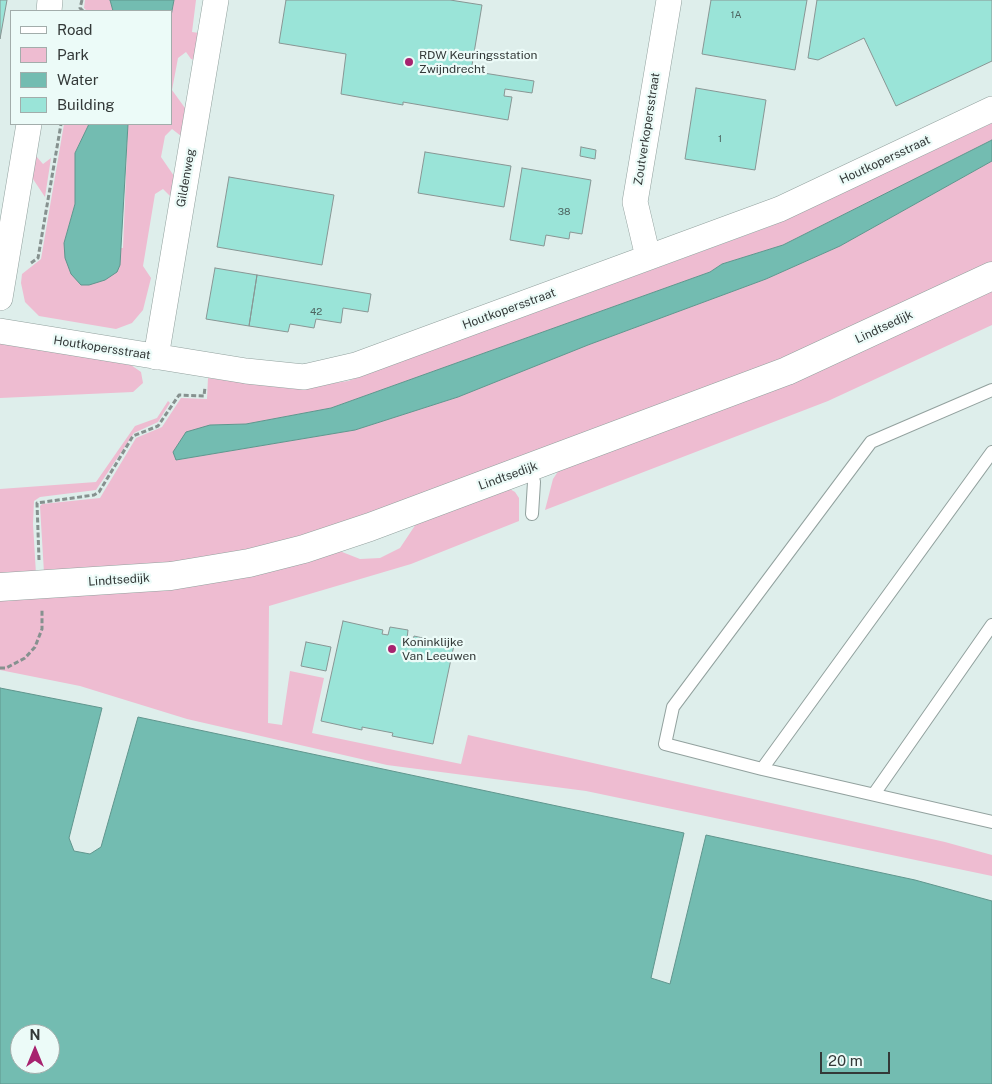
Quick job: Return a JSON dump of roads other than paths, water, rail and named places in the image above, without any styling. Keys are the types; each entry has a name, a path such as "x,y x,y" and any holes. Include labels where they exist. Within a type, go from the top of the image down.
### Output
{"street":[{"name":"Gildenweg","path":"156,357 216,0"},
{"name":"Zoutverkopersstraat","path":"648,257 635,202 669,0"},
{"name":"Houtkopersstraat","path":"0,331 206,365 304,377 356,365 780,209 992,109"},
{"path":"0,298 30,125"},
{"name":"Lindtsedijk","path":"0,587 41,586 171,576 277,557 370,527 787,371 992,276"}],"lane":[{"path":"990,819 762,769 665,744 673,707 872,442 992,390"},
{"path":"762,769 992,452"},
{"path":"530,468 534,482 532,514"},
{"path":"874,794 992,625"}],"water":[{"path":"110,0 174,0 172,11 113,10"},
{"path":"89,125 128,125 120,265 117,272 105,280 89,285 81,285 71,274 65,258 64,243 75,204 75,153"},
{"path":"992,140 992,161 840,246 766,279 588,345 458,397 355,430 176,460 173,452 186,432 210,425 246,424 331,408 710,272 722,264 783,245"},
{"path":"0,688 102,708 69,838 74,851 90,854 101,847 138,717 684,833 651,978 670,984 706,835 915,880 992,901 992,1084 0,1084"}],"place":[{"name":"RDW Keuringsstation Zwijndrecht","path":"409,62"},
{"name":"Koninklijke Van Leeuwen","path":"392,649"}]}
